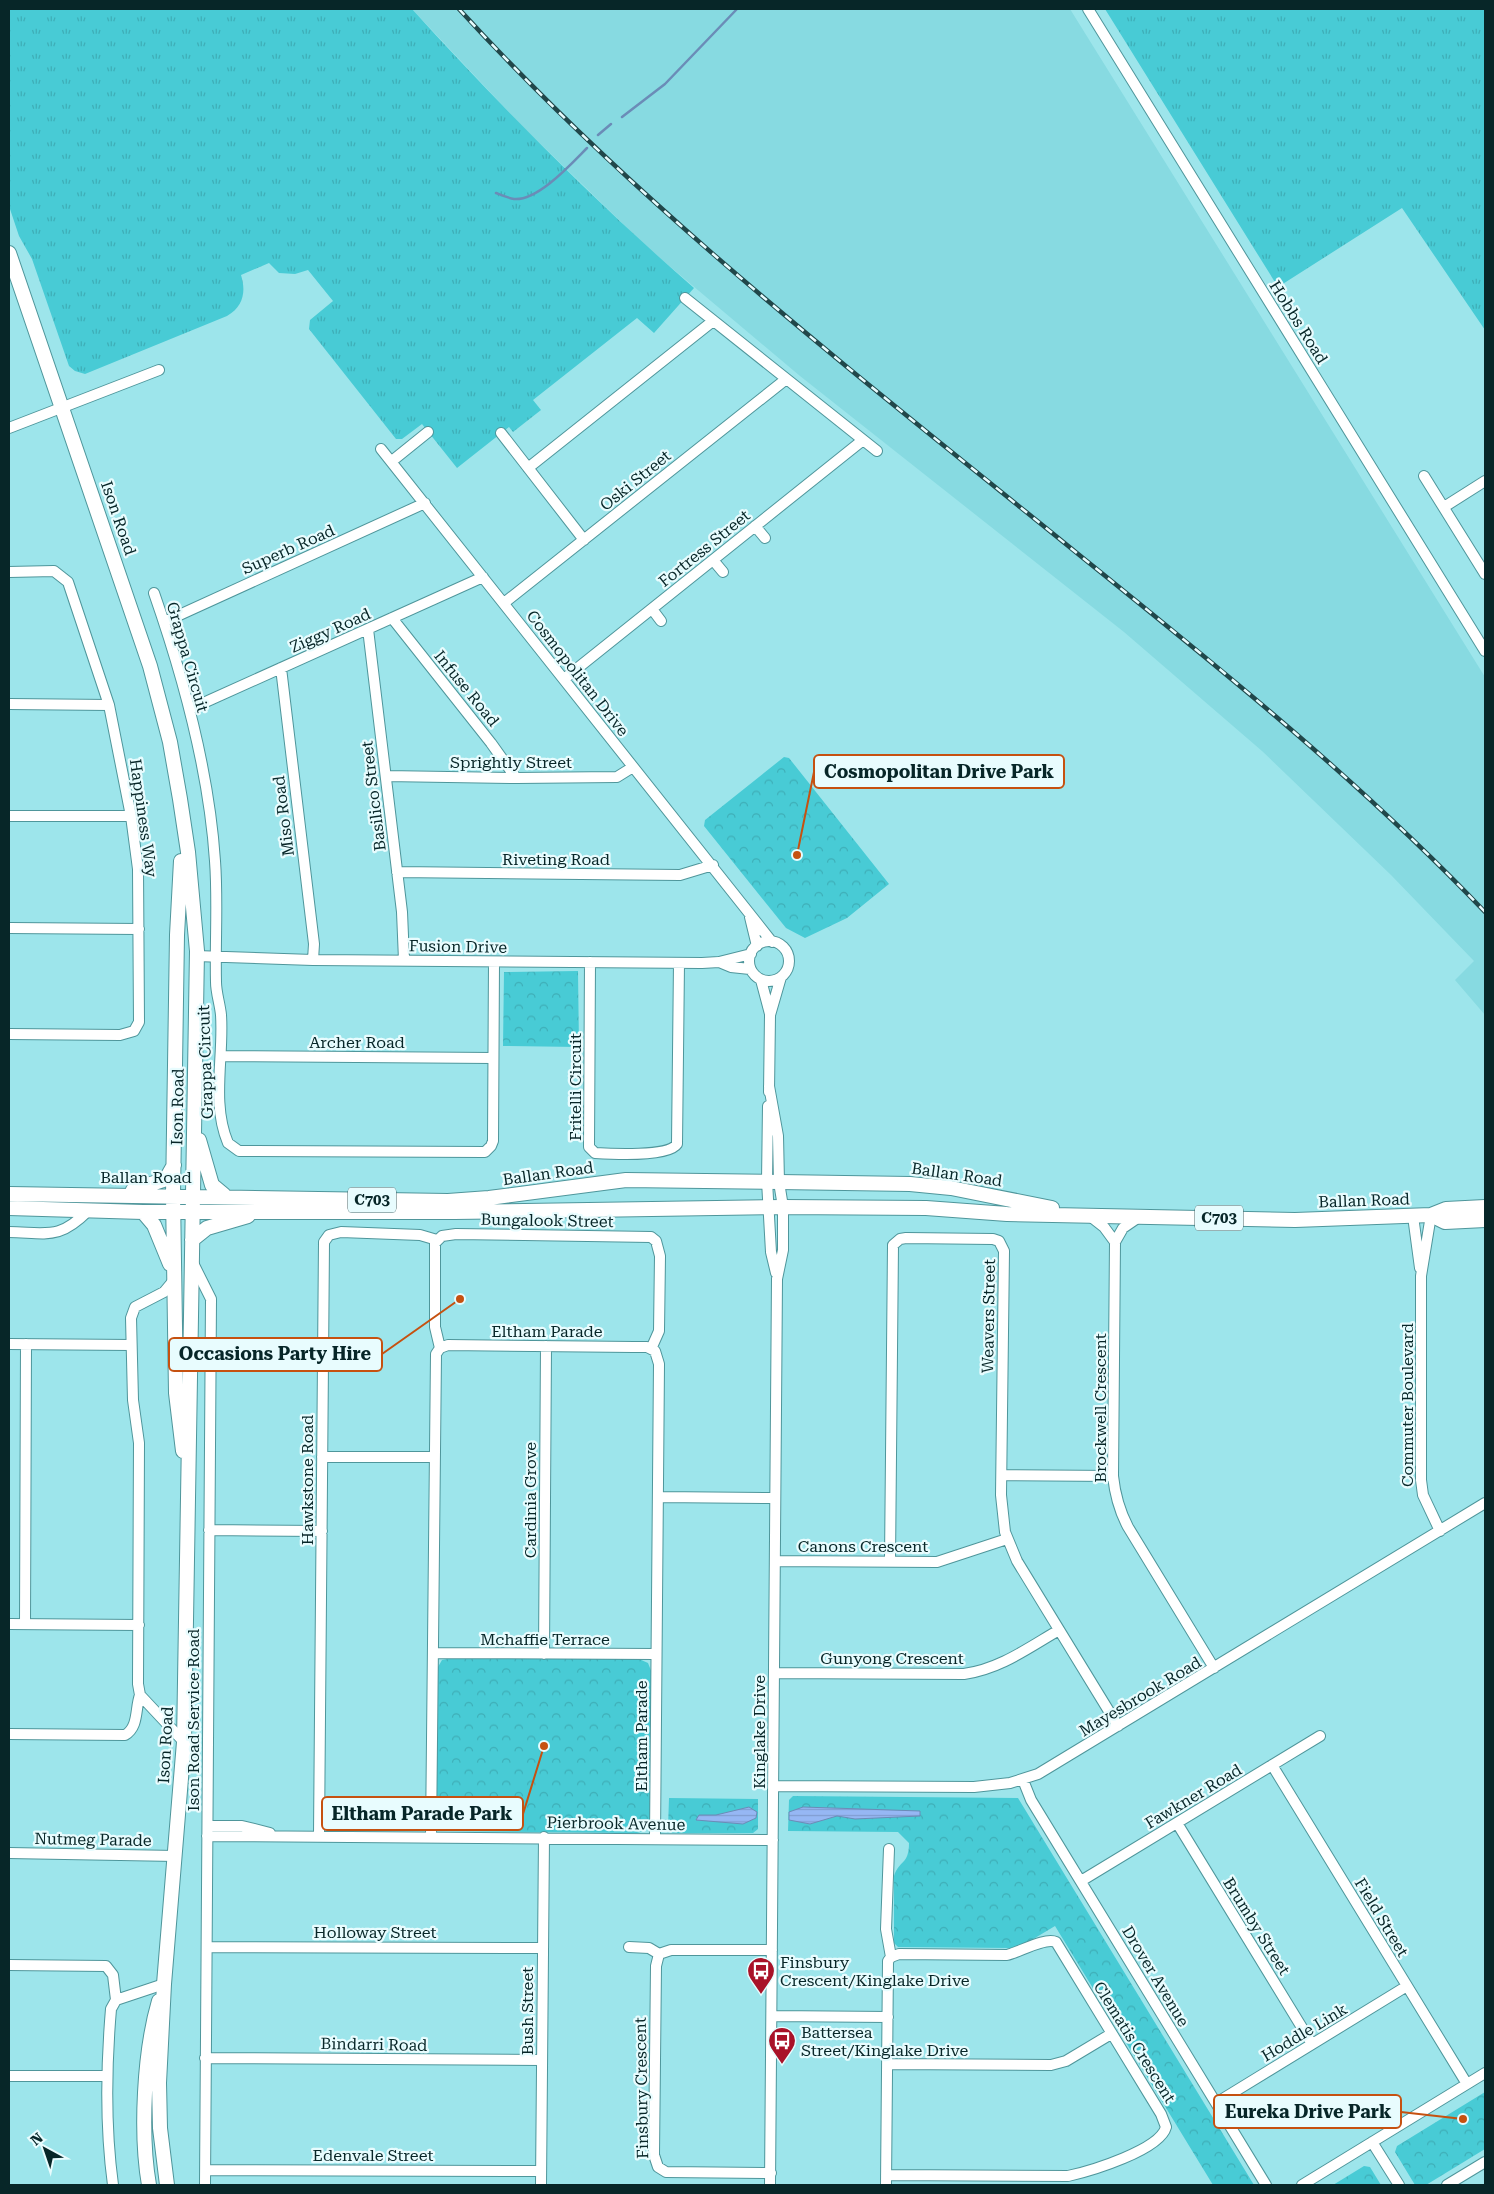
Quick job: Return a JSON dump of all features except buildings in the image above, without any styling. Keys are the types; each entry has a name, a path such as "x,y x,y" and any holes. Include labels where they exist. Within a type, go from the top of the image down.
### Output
{"main road":[{"name":"Ison Road","path":"9,253 150,666 170,742 188,852 196,956 189,1506 184,1742 164,1984 159,2083 160,2128 167,2185"},
{"name":"Ison Road","path":"180,799 181,885 176,968 173,1195 174,1280 176,1393 189,1506"},
{"path":"176,968 183,958 196,956"},
{"path":"195,1117 199,1142 212,1185 224,1195"},
{"path":"113,1194 160,1182 169,1176 174,1165"},
{"name":"Ballan Road","path":"9,1194 224,1195 286,1200 448,1201 489,1198 626,1180 773,1181 910,1184 943,1187 1089,1216"},
{"name":"Ballan Road","path":"9,1208 143,1212 193,1210 454,1212 776,1207 926,1208 1007,1214 1295,1220 1431,1215 1446,1209 1485,1207"},
{"path":"192,1240 207,1228 268,1211"},
{"path":"143,1212 151,1219 159,1236 174,1280"},
{"name":"Ballan Road","path":"1431,1215 1445,1222 1485,1220"},
{"name":"Ison Road","path":"149,2185 146,2145 146,2092 154,2018 164,1984"}],"street":[{"name":"Hobbs Road","path":"1088,9 1485,651"},
{"path":"685,298 785,380 877,451"},
{"path":"528,468 713,321"},
{"path":"9,428 159,370"},
{"name":"Oski Street","path":"504,603 785,380"},
{"path":"392,461 428,432"},
{"path":"501,433 584,540"},
{"name":"Fortress Street","path":"564,679 862,440"},
{"name":"Cosmopolitan Drive","path":"382,449 633,767 713,865 750,917 772,942"},
{"path":"1424,476 1485,574"},
{"path":"1444,507 1485,481"},
{"name":"Superb Road","path":"164,622 425,503"},
{"path":"755,526 765,538"},
{"path":"712,560 722,572"},
{"name":"Happiness Way","path":"9,572 54,571 68,582 108,705 131,816 138,869 139,1022 134,1031 120,1035 9,1034"},
{"name":"Ziggy Road","path":"190,709 483,577"},
{"name":"Grappa Circuit","path":"154,593 190,709 206,795 215,860 216,983 221,1015 220,1111 228,1143 239,1151 486,1152 493,1141 494,962"},
{"path":"652,609 662,621"},
{"name":"Infuse Road","path":"392,618 492,743 516,778"},
{"name":"Basilico Street","path":"368,629 397,872 404,937 404,960"},
{"name":"Miso Road","path":"281,668 314,944 313,960"},
{"path":"9,704 108,705"},
{"name":"Sprightly Street","path":"386,776 617,777 633,767"},
{"path":"9,816 131,816"},
{"name":"Riveting Road","path":"397,872 680,875 713,865"},
{"name":"Cosmopolitan Drive","path":"750,917 754,950"},
{"path":"9,928 138,929"},
{"path":"770,1015 781,977 787,969 787,954 781,946 772,942 754,950 750,969 761,980 770,1015 770,1086 766,1153 773,1181 776,1207"},
{"name":"Fusion Drive","path":"196,956 313,960 679,963 719,962 754,950"},
{"name":"Fritelli Circuit","path":"590,962 589,1147 595,1153 608,1154 668,1150 677,1144 679,963"},
{"name":"Fusion Drive","path":"719,962 731,967 750,969"},
{"path":"761,980 771,981 781,977"},
{"name":"Archer Road","path":"221,1056 493,1058"},
{"path":"770,1086 778,1136 773,1181"},
{"name":"Kinglake Drive","path":"770,2185 777,1279 783,1250 776,1207"},
{"path":"9,1232 59,1233 75,1224 89,1210"},
{"name":"Commuter Boulevard","path":"1431,1215 1422,1276 1422,1480 1423,1494 1440,1531"},
{"path":"1089,1216 1104,1226 1115,1242 1123,1228 1141,1216"},
{"name":"Commuter Boulevard","path":"1413,1216 1422,1276"},
{"name":"Hawkstone Road","path":"319,1835 323,1248 326,1238 341,1232 420,1234 437,1240"},
{"name":"Bungalook Street","path":"437,1240 442,1236 456,1234 651,1237 657,1242 660,1256 659,1331 651,1349"},
{"name":"Weavers Street","path":"890,1561 893,1245 900,1239 985,1238 999,1241 1004,1251 1002,1516 1007,1539 1017,1561 1118,1726"},
{"path":"431,1836 434,1366 436,1354 440,1348 435,1327 434,1250 437,1240"},
{"name":"Brockwell Crescent","path":"1115,1242 1113,1476 1120,1512 1214,1668"},
{"name":"Ison Road Service Road","path":"192,1260 211,1299 205,2185"},
{"path":"9,1734 125,1735 131,1732 134,1726 140,1695 138,1684 139,1443 133,1400 132,1311 135,1307 164,1292 174,1280"},
{"path":"9,1344 131,1345"},
{"path":"25,1624 26,1344"},
{"name":"Eltham Parade","path":"440,1348 448,1345 642,1347 651,1349 658,1355 655,1838"},
{"name":"Cardinia Grove","path":"544,1654 546,1346"},
{"path":"322,1457 433,1457"},
{"path":"1002,1475 1113,1476"},
{"path":"658,1497 775,1498"},
{"name":"Mayesbrook Road","path":"773,1786 974,1787 1023,1780 1043,1772 1485,1503"},
{"path":"209,1530 322,1531"},
{"name":"Canons Crescent","path":"775,1561 937,1562 1007,1539"},
{"path":"9,1624 139,1625"},
{"name":"Gunyong Crescent","path":"774,1673 964,1674 979,1672 1006,1661 1059,1630"},
{"name":"Mchaffie Terrace","path":"433,1652 656,1654"},
{"name":"Ison Road Service Road","path":"140,1695 184,1742"},
{"name":"Fawkner Road","path":"1081,1882 1320,1736"},
{"name":"Field Street","path":"1272,1765 1467,2084"},
{"name":"Drover Avenue","path":"1023,1780 1031,1800 1266,2185"},
{"name":"Brumby Street","path":"1177,1823 1312,2044"},
{"name":"Pierbrook Avenue","path":"208,1831 250,1827 278,1836 773,1840"},
{"name":"Bush Street","path":"541,2185 544,1837"},
{"path":"886,2180 888,1961 891,1957 886,1929 889,1849"},
{"name":"Nutmeg Parade","path":"9,1853 176,1856"},
{"name":"Clematis Crescent","path":"886,2180 1068,2176 1095,2170 1121,2160 1154,2141 1165,2131 1165,2121 1058,1945 1052,1940 1007,1954 899,1954 891,1957"},
{"name":"Holloway Street","path":"207,1947 543,1948"},
{"path":"629,1947 649,1948 659,1954 671,1950 772,1950"},
{"name":"Finsbury Crescent","path":"659,1954 656,1966 656,2163 660,2169 671,2172 770,2174"},
{"path":"9,1965 106,1966 113,1975 116,2000 111,2009 106,2076 107,2142 113,2185"},
{"path":"116,2000 164,1984"},
{"name":"Hoddle Link","path":"1216,2103 1407,1986"},
{"path":"772,2016 888,2016"},
{"path":"887,2064 1052,2065 1066,2061 1111,2034"},
{"name":"Bindarri Road","path":"205,2058 542,2060"},
{"path":"1302,2185 1485,2073"},
{"path":"9,2076 106,2076"},
{"path":"1372,2142 1399,2185"},
{"path":"1448,2185 1485,2162"},
{"name":"Edenvale Street","path":"205,2170 541,2171"}],"shaded area":[{"path":"412,9 1070,9 1485,677 1485,1015 1455,980 1474,961 1391,875 1262,751 1124,632 800,376 648,248 521,125"},
{"path":"749,1807 757,1812 756,1818 743,1824 696,1820 699,1815 716,1815"},
{"path":"803,1807 920,1811 920,1816 855,1819 837,1816 810,1824 789,1820 789,1812"}],"green space":[{"path":"9,9 412,9 549,153 694,288 654,333 637,318 533,400 541,410 513,432 509,427 457,468 422,424 402,439 396,439 309,329 310,320 333,301 308,270 295,274 279,273 269,263 241,275 242,298 237,308 227,316 85,374 75,371 69,366 32,259 19,236 9,206"},
{"path":"1105,9 1485,9 1485,330 1402,208 1278,287"},
{"path":"784,757 789,758 889,884 847,918 805,938 786,928 704,826 705,820"},
{"path":"578,971 579,1047 503,1046 504,972"},
{"path":"452,1658 639,1659 648,1663 652,1673 651,1823 644,1831 637,1833 449,1831 441,1829 436,1818 438,1667 442,1660"},
{"path":"793,1796 1018,1798 1254,2185 1213,2185 1055,1926 1030,1941 1011,1948 898,1947 894,1943 894,1876 898,1867 906,1859 909,1843 898,1832 788,1831 789,1800"},
{"path":"669,1798 758,1799 758,1829 753,1833 672,1833 668,1828"},
{"path":"1485,2092 1485,2149 1426,2185 1415,2185 1395,2152 1397,2146"},
{"path":"1364,2166 1370,2167 1381,2185 1333,2185"}],"waterway":[{"path":"622,117 665,84 737,9"},
{"path":"598,135 611,124"},
{"path":"496,193 514,199 533,194 554,180 587,148"}],"railway":[{"path":"459,9 605,157 682,227 840,361 1187,642 1290,728 1438,864 1485,912"}],"place":[{"name":"Cosmopolitan Drive Park","path":"797,855"},
{"name":"Occasions Party Hire","path":"460,1299"},
{"name":"Eltham Parade Park","path":"544,1746"},
{"name":"Finsbury Crescent/Kinglake Drive","path":"761,1995"},
{"name":"Battersea Street/Kinglake Drive","path":"782,2065"},
{"name":"Eureka Drive Park","path":"1463,2119"}]}
